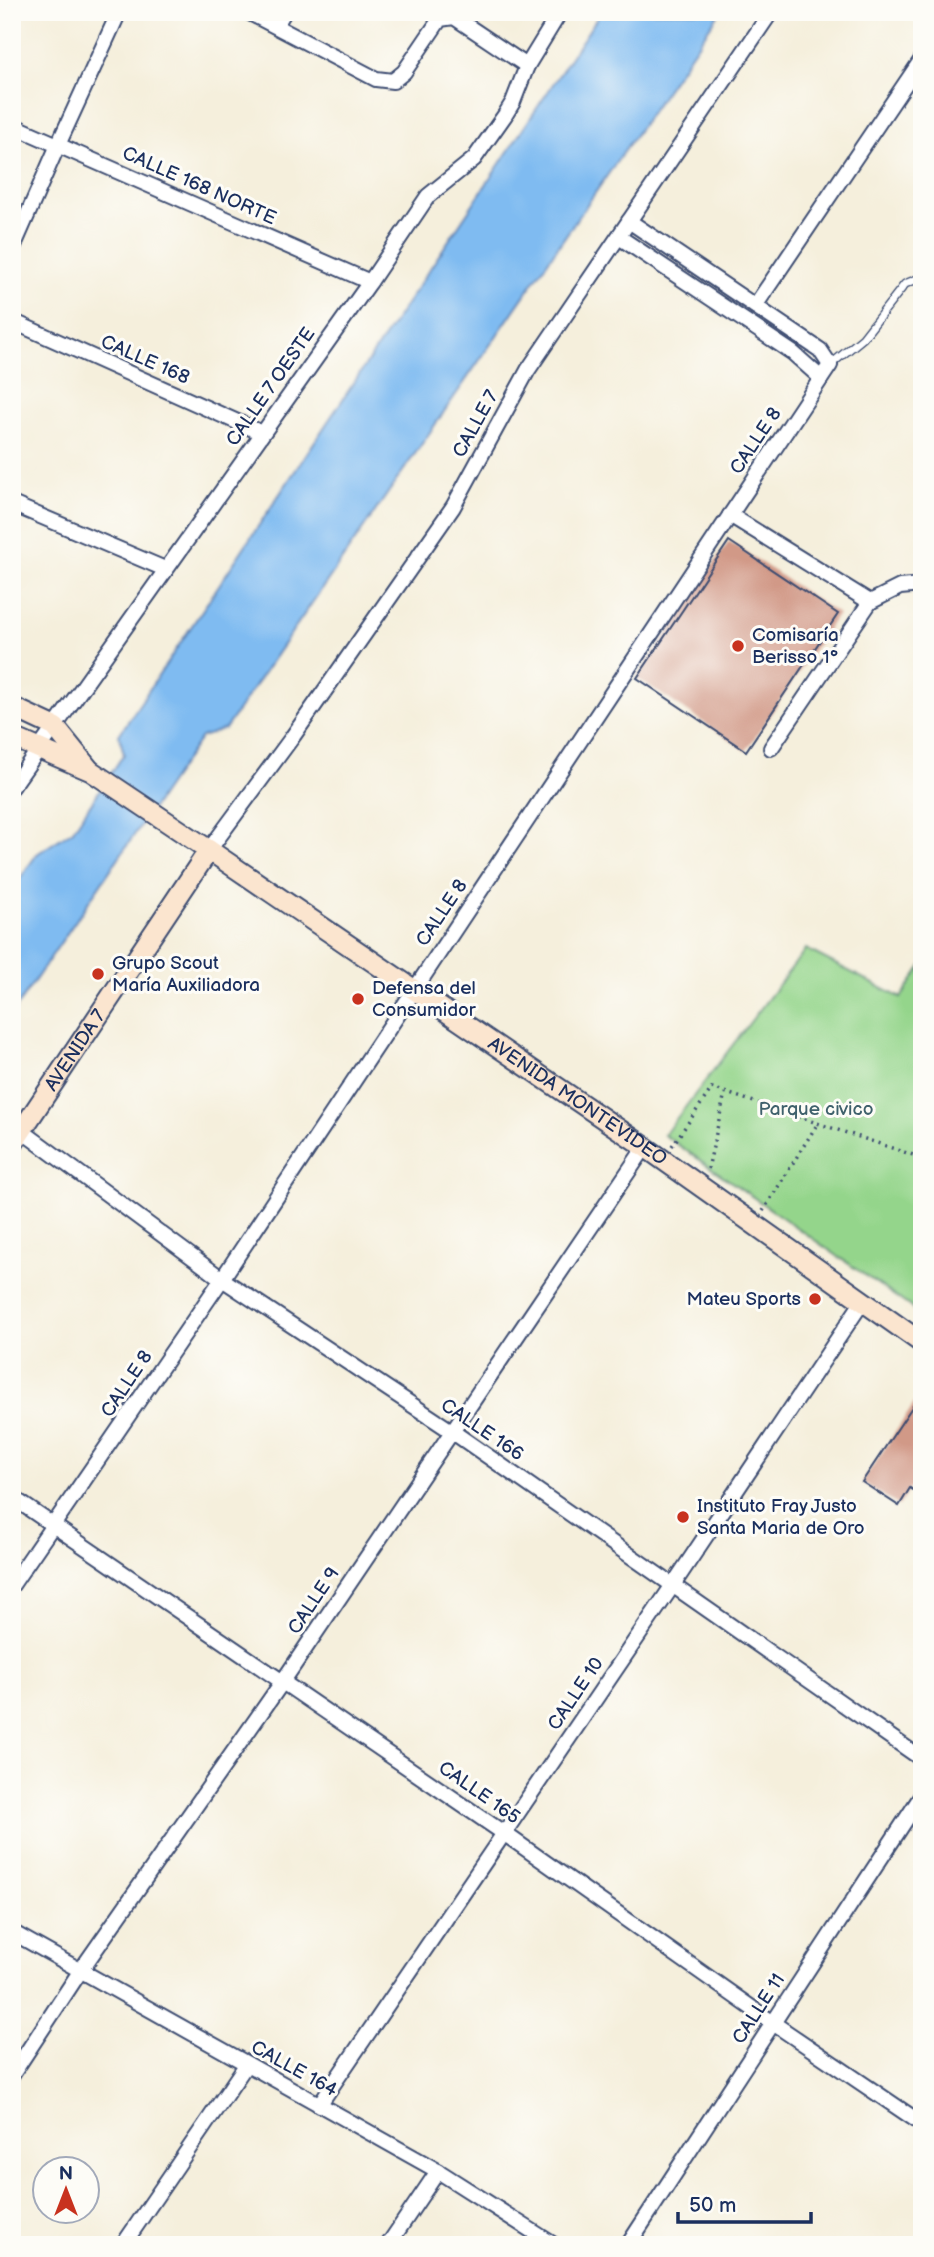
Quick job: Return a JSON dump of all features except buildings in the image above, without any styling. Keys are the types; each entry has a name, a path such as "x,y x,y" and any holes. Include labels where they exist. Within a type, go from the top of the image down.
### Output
{"main road":[{"name":"AVENIDA MONTEVIDEO","path":"12,706 55,727 91,771"},
{"name":"AVENIDA MONTEVIDEO","path":"12,737 91,771 645,1147 922,1343"},
{"name":"AVENIDA 7","path":"17,1138 209,850"}],"street":[{"path":"12,250 119,12"},
{"path":"248,12 280,19 376,79 393,81 404,72 440,19 455,15 527,66"},
{"name":"CALLE 7 OESTE","path":"12,787 428,196 474,159 506,115 527,66 560,12"},
{"name":"CALLE 7","path":"209,850 291,739 453,507 528,370 771,12"},
{"path":"755,306 922,59"},
{"name":"CALLE 168 NORTE","path":"12,125 370,282"},
{"path":"629,221 820,350 830,365"},
{"path":"619,237 793,353 821,378"},
{"name":"CALLE 168","path":"12,321 262,433"},
{"name":"CALLE 8","path":"12,1585 222,1279 830,365"},
{"path":"12,504 165,569"},
{"path":"730,514 870,601"},
{"path":"771,748 870,601 900,587 922,584"},
{"name":"CALLE 166","path":"17,1138 222,1279 453,1432 922,1759"},
{"name":"CALLE 9","path":"12,2075 81,1970 283,1681 645,1147"},
{"name":"CALLE 10","path":"319,2105 505,1834 863,1301"},
{"name":"CALLE 165","path":"12,1497 283,1681 922,2124"},
{"name":"CALLE 11","path":"628,2245 922,1795"},
{"name":"CALLE 164","path":"12,1932 438,2171 554,2245"},
{"path":"123,2245 246,2065"},
{"path":"388,2245 438,2171"}],"lane":[{"path":"830,365 863,338 905,284 922,277"}],"path":[{"path":"663,1160 712,1088 922,1158"},
{"path":"704,1188 725,1093"},
{"path":"754,1224 818,1124"}],"green space":[{"name":"Parque civico","path":"806,949 901,998 922,966 922,1315 664,1135"}],"water":[{"path":"601,12 720,12 225,729 201,737 12,1014 12,890 37,854 73,830 124,754 119,735"}],"place":[{"name":"Comisaría Berisso 1°","path":"738,646"},
{"name":"Grupo Scout María Auxiliadora","path":"98,974"},
{"name":"Defensa del Consumidor","path":"358,999"},
{"name":"Mateu Sports","path":"815,1299"},
{"name":"Instituto Fray Justo Santa Maria de Oro","path":"683,1517"}]}
